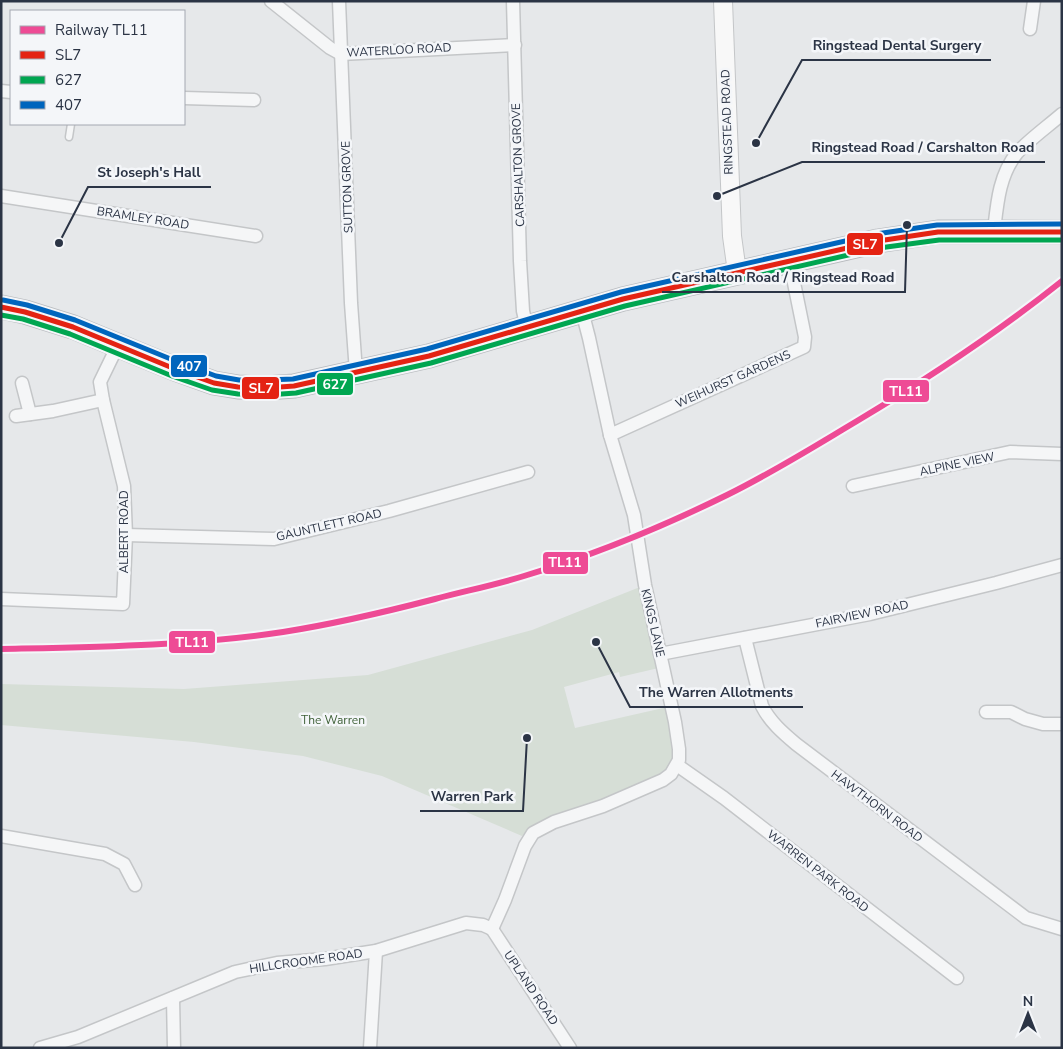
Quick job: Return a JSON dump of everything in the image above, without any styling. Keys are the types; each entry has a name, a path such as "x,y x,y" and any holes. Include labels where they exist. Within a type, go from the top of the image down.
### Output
{"highway":[{"path":"1,307 25,312 73,327 214,383 238,387 266,388 294,386 436,354 623,299 878,241 938,232 1062,232"}],"street":[{"name":"WATERLOO ROAD","path":"271,1 330,48 341,54 515,45"},
{"name":"SUTTON GROVE","path":"339,1 351,303 356,372"},
{"name":"CARSHALTON GROVE","path":"513,1 520,261 527,328"},
{"name":"RINGSTEAD ROAD","path":"723,1 731,229 737,272"},
{"path":"1030,29 1034,1"},
{"path":"185,98 254,100"},
{"path":"994,231 999,194 1004,177 1012,161 1018,152 1062,114"},
{"name":"BRAMLEY ROAD","path":"1,196 256,236"},
{"name":"WEIHURST GARDENS","path":"610,435 804,346 805,337 793,278 786,262"},
{"name":"KINGS LANE","path":"582,311 610,435 634,515 645,585 675,722 679,749 677,765"},
{"name":"ALBERT ROAD","path":"1,599 124,604 126,535 124,486 100,382 118,345"},
{"path":"22,383 30,414"},
{"path":"16,416 103,400"},
{"name":"ALPINE VIEW","path":"853,486 1010,452 1062,454"},
{"name":"GAUNTLETT ROAD","path":"126,535 274,539 388,511 528,472"},
{"name":"FAIRVIEW ROAD","path":"660,654 870,614 996,583 1062,564"},
{"name":"HAWTHORN ROAD","path":"745,638 762,706 766,715 782,732 1026,918 1062,929"},
{"path":"986,712 1011,712 1025,719 1043,724 1062,724"},
{"path":"492,929 524,846 529,838 541,828 603,806 663,780 671,774 677,765"},
{"name":"WARREN PARK ROAD","path":"677,765 732,804 957,978"},
{"path":"1,836 106,854 124,864 136,885"},
{"name":"HILLCROOME ROAD","path":"40,1048 78,1037 235,972 277,963 325,959 376,951 466,923 483,924 492,929"},
{"name":"UPLAND ROAD","path":"492,929 570,1048"},
{"path":"370,1048 376,951"},
{"path":"173,998 174,1048"}],"lane":[{"path":"70,137 71,125"}],"green space":[{"name":"The Warren","path":"645,585 663,667 620,677 619,672 564,687 575,728 672,706 677,748 670,772 531,828 522,836 382,776 303,756 194,742 1,725 1,684 184,689 368,675 532,630"}],"rail line":[{"name":"TL11","path":"1,649 178,643 283,632 416,604 513,579 576,559 678,518 777,469 936,372 1013,319 1062,281"}],"transit line":[{"name":"407","path":"3,300 27,305 75,320 216,376 239,380 293,379 427,349 621,292 876,234 937,225 1062,224"},
{"name":"SL7","path":"1,307 25,312 73,327 214,383 238,387 266,388 294,386 429,356 623,299 878,241 938,232 1062,232"},
{"name":"627","path":"1,315 23,319 70,334 172,376 212,390 238,394 296,393 431,363 625,306 879,248 939,240 1062,240"}],"place":[{"name":"Ringstead Dental Surgery","path":"756,143"},
{"name":"Ringstead Road / Carshalton Road","path":"717,196"},
{"name":"Carshalton Road / Ringstead Road","path":"907,225"},
{"name":"St Joseph's Hall","path":"59,243"},
{"name":"The Warren Allotments","path":"596,642"},
{"name":"Warren Park","path":"527,738"}]}
